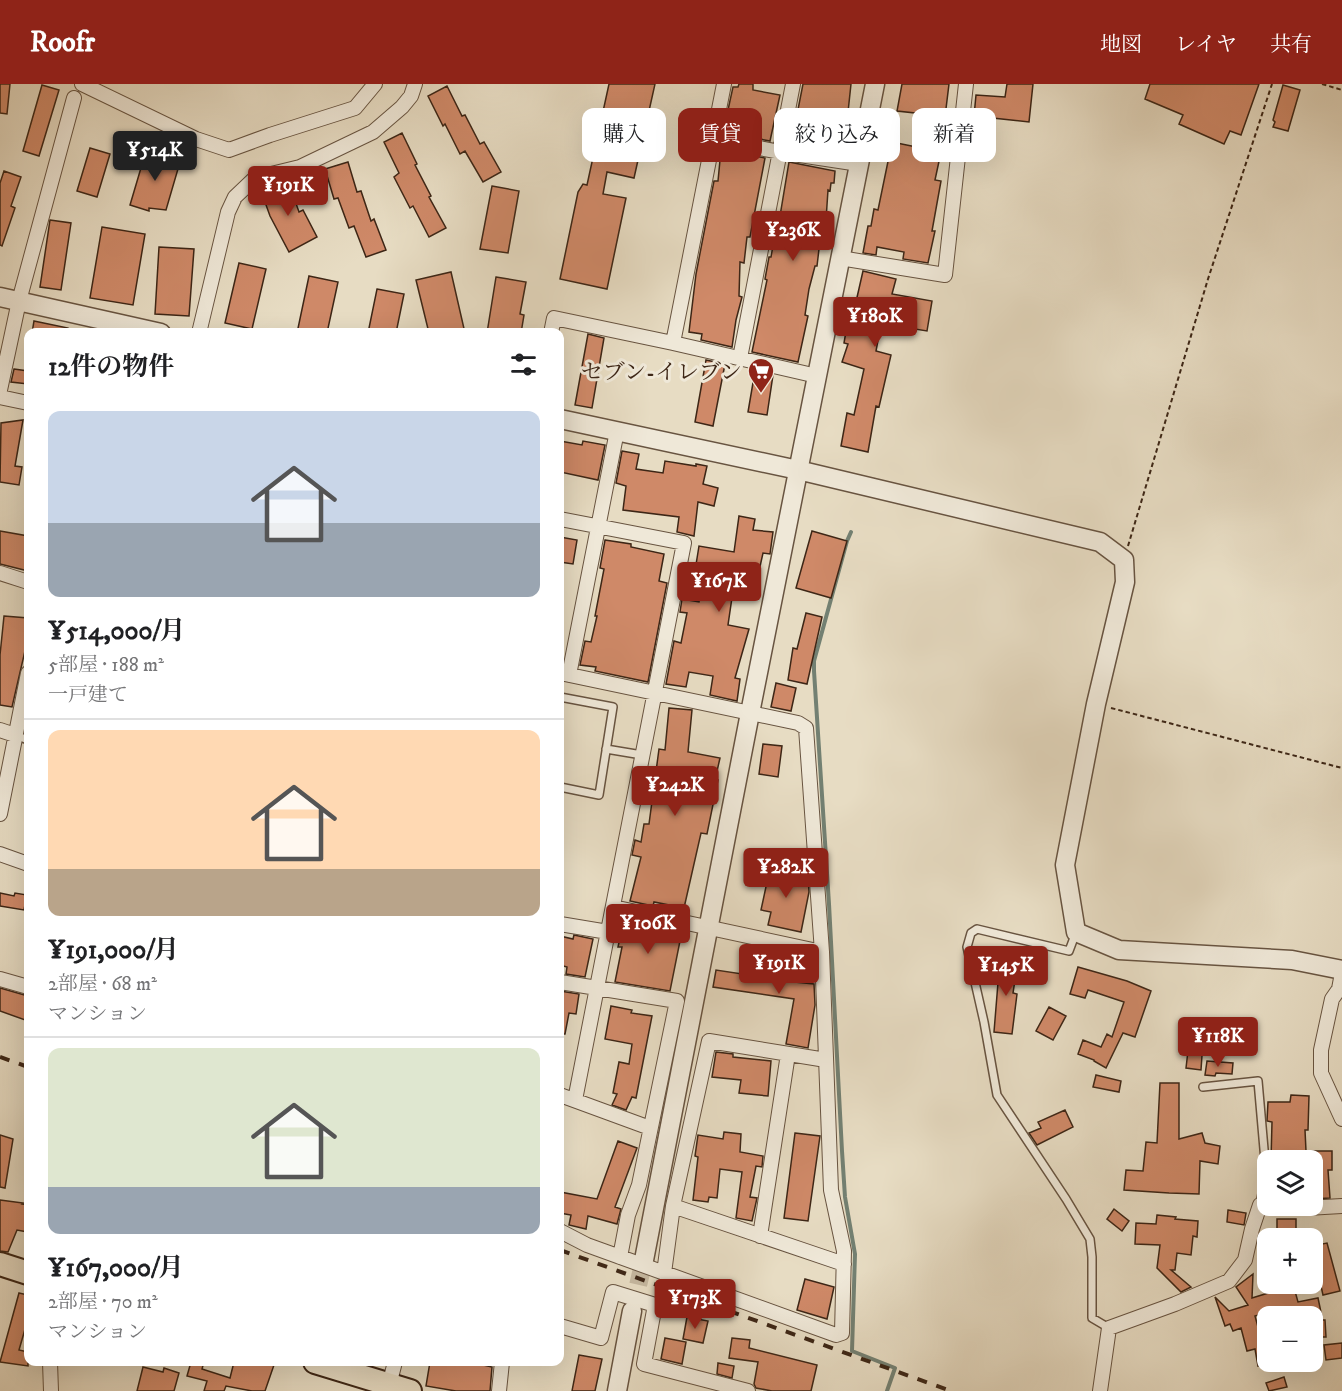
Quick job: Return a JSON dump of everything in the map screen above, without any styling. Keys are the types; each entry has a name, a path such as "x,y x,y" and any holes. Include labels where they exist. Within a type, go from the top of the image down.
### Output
{"main road":[{"path":"0,1264 24,1272"},
{"path":"327,1366 396,1389"}],"street":[{"path":"82,84 196,139 229,150 355,108 375,84"},
{"path":"200,328 228,212 240,191 255,178 300,167 373,132 402,107 411,96 415,84"},
{"path":"719,108 724,84"},
{"path":"788,108 793,84"},
{"path":"644,1260 875,84"},
{"path":"840,258 945,275 966,84"},
{"path":"0,390 19,301 74,98"},
{"path":"673,343 708,162"},
{"path":"740,358 778,162"},
{"path":"846,162 859,164"},
{"path":"0,297 139,328"},
{"path":"552,328 554,318 817,376"},
{"path":"0,397 24,403"},
{"path":"564,420 798,470 1100,542 1124,560 1125,582 1096,705 1065,865 1076,932 1119,950 1292,960 1342,971 1339,989 1332,999 1321,1050 1320,1073 1342,1117"},
{"path":"564,1233 587,1245 836,1335 842,1333 844,1251 831,1190 822,952 806,728 798,723 564,674 617,431"},
{"path":"564,520 684,543 575,1100"},
{"path":"0,573 24,581"},
{"path":"0,814 24,692"},
{"path":"0,730 15,735"},
{"path":"0,854 24,863"},
{"path":"613,907 822,952"},
{"path":"564,925 608,932"},
{"path":"0,979 24,986"},
{"path":"564,983 677,1001 639,1185 628,1215 620,1257"},
{"path":"664,1273 673,1206 709,1041 826,1060"},
{"path":"760,1236 788,1054"},
{"path":"564,1096 650,1128"},
{"path":"673,1206 844,1264"},
{"path":"1323,1207 1342,1206"},
{"path":"1100,1391 1109,1328 1229,1281 1245,1260 1252,1229 1260,1216"},
{"path":"564,1327 601,1338 613,1292 656,1305 644,1364 748,1391"},
{"path":"617,1391 632,1311"},
{"path":"50,1366 51,1391"},
{"path":"395,1366 396,1389"},
{"path":"499,1391 502,1366"}],"lane":[{"path":"564,698 613,707 599,795 564,788"},
{"path":"15,735 24,738"},
{"path":"606,748 643,755"},
{"path":"1076,932 1069,951 977,929 970,933 967,948 984,1022 997,1095 1090,1239 1092,1318 1109,1328"},
{"path":"1203,1087 1258,1081 1264,1150"}],"path":[{"path":"1124,560 1208,279 1272,84"},
{"path":"1322,84 1342,90"},
{"path":"1096,705 1342,768"}],"building":[{"path":"0,84 10,84 7,114 0,113"},
{"path":"609,84 655,84 650,108 604,108"},
{"path":"739,84 753,84 753,90 780,95 777,108 774,108 770,141 762,139 762,108 728,108 733,87 738,87"},
{"path":"803,84 851,84 848,108 798,108"},
{"path":"902,84 949,84 946,108 912,108 912,113 900,111 900,108 898,108"},
{"path":"1007,84 1033,84 1029,122 996,118 996,108 975,108 976,95 1005,97"},
{"path":"1150,84 1259,84 1241,135 1230,131 1224,144 1179,124 1183,115 1145,99"},
{"path":"42,85 59,90 39,156 23,151"},
{"path":"1283,85 1300,90 1288,131 1273,127"},
{"path":"447,86 462,116 465,115 480,144 484,142 501,172 483,182 465,151 460,154 428,96"},
{"path":"402,133 431,196 429,197 446,228 429,237 394,177 399,173 384,142"},
{"path":"900,144 912,146 912,162 939,162 935,180 941,181 932,231 935,231 928,263 903,259 904,252 877,247 876,255 863,253 868,226 871,226 874,209 878,210 888,162 900,162"},
{"path":"90,148 110,154 97,197 77,191"},
{"path":"146,151 180,162 166,210 149,208 149,211 130,205"},
{"path":"762,157 765,158 750,237 747,237 744,263 740,262 739,296 742,297 732,347 701,340 702,334 689,332 696,274 714,181 718,181 720,162 762,162"},
{"path":"348,162 357,192 361,191 371,221 374,219 386,250 366,257 354,226 349,228 338,198 334,199 325,169"},
{"path":"592,162 638,162 634,178 607,172 603,194 626,198 607,289 560,279 578,192 583,184 587,185"},
{"path":"789,162 835,171 834,183 831,183 830,191 828,190 824,233 821,232 817,266 815,266 809,289 805,315 808,316 798,362 752,352 767,280 765,279 769,257 771,257 774,240 776,240"},
{"path":"4,171 21,177 11,206 15,208 2,246 0,245 0,183"},
{"path":"288,181 299,212 303,210 317,237 289,252 270,216 261,191"},
{"path":"492,186 519,191 508,253 480,249"},
{"path":"50,220 71,223 61,290 40,287"},
{"path":"102,227 145,234 133,305 90,298"},
{"path":"159,247 194,249 189,316 155,314"},
{"path":"239,263 266,269 252,328 225,323"},
{"path":"863,271 896,279 892,294 932,301 927,331 902,327 903,324 882,319 876,351 891,355 879,407 876,406 868,452 841,446 847,413 854,415 864,369 842,362 848,344 844,343 849,314 853,315"},
{"path":"451,272 464,328 428,328 416,280"},
{"path":"309,276 338,282 328,328 298,328"},
{"path":"496,277 526,282 520,314 524,315 522,328 488,328"},
{"path":"377,289 404,294 397,328 369,328"},
{"path":"34,321 68,328 33,328"},
{"path":"588,334 604,338 592,408 575,405"},
{"path":"706,360 725,364 713,426 695,422"},
{"path":"14,369 24,370 24,384 11,382"},
{"name":"セブン-イレブン","path":"755,371 773,375 767,415 748,412"},
{"path":"23,420 15,466 22,467 19,485 0,482 1,423"},
{"path":"583,441 605,445 598,480 564,473 564,442 582,445"},
{"path":"622,451 639,454 636,469 663,473 665,461 707,466 703,484 718,488 714,506 698,502 694,536 677,532 679,517 623,510 626,486 616,483"},
{"path":"739,516 755,519 753,530 773,532 770,554 763,553 755,589 734,584 728,625 749,629 735,678 740,679 737,701 710,695 713,676 689,672 686,687 666,684 674,641 681,643 687,613 680,612 682,599 699,602 703,578 694,577 699,546 734,552"},
{"path":"0,531 24,535 24,570 0,564"},
{"path":"812,531 847,541 831,598 796,588"},
{"path":"564,538 577,540 573,564 564,563"},
{"path":"605,540 631,544 631,547 664,554 659,581 667,583 648,682 595,671 596,667 580,665 585,641 591,642 597,616 595,616 604,569 600,568"},
{"path":"806,613 822,617 807,684 788,680 793,648 797,649"},
{"path":"4,616 24,618 24,655 12,707 0,705 0,655"},
{"path":"776,683 796,688 791,711 771,707"},
{"path":"669,708 692,710 688,752 720,758 707,834 701,833 684,908 654,902 653,906 630,901 641,857 632,855 635,840 641,842 644,824 649,824 659,749 665,750"},
{"path":"763,744 782,746 778,777 759,774"},
{"path":"770,868 808,876 809,892 801,932 768,925 771,912 761,910"},
{"path":"0,893 14,896 15,893 24,894 24,910 0,906"},
{"path":"624,919 682,931 670,991 615,982 622,947 618,947"},
{"path":"574,935 593,939 585,977 566,974 564,937 573,939"},
{"path":"779,952 798,956 795,982 814,984 815,1005 808,1048 786,1044 794,999 713,987 716,970 775,979"},
{"path":"1000,958 1018,961 1013,993 1017,994 1012,1034 994,1032"},
{"path":"1078,967 1127,981 1151,991 1135,1037 1123,1033 1106,1068 1078,1054 1083,1040 1101,1047 1107,1034 1112,1037 1124,1002 1088,990 1085,998 1070,994"},
{"path":"0,988 24,995 24,1020 0,1011"},
{"path":"564,992 579,994 576,1014 569,1013 565,1034"},
{"path":"611,1006 632,1010 631,1013 652,1016 636,1098 632,1097 626,1110 612,1105 617,1094 613,1093 619,1062 629,1064 632,1044 605,1039"},
{"path":"1049,1007 1066,1016 1053,1040 1036,1031"},
{"path":"1193,1025 1204,1026 1201,1070 1186,1068"},
{"path":"716,1052 733,1054 733,1057 771,1061 768,1096 739,1093 741,1080 712,1077"},
{"path":"1207,1061 1233,1063 1232,1074 1205,1075"},
{"path":"1096,1075 1121,1081 1119,1092 1093,1087"},
{"path":"1160,1083 1179,1083 1179,1139 1202,1133 1205,1143 1220,1146 1218,1164 1200,1161 1199,1194 1124,1190 1126,1170 1143,1171 1146,1142 1157,1143"},
{"path":"1291,1095 1309,1096 1308,1130 1305,1130 1306,1150 1271,1150 1272,1122 1267,1121 1268,1102 1290,1102"},
{"path":"1065,1110 1073,1127 1037,1145 1029,1133 1041,1128 1038,1122"},
{"path":"724,1132 741,1134 740,1152 763,1156 762,1167 756,1166 750,1197 757,1198 752,1221 736,1218 742,1172 720,1169 717,1198 709,1197 708,1202 693,1200 698,1135 723,1139"},
{"path":"795,1133 820,1136 808,1221 784,1218"},
{"path":"0,1135 13,1139 5,1188 0,1187"},
{"path":"618,1141 637,1148 615,1207 621,1209 617,1224 588,1216 586,1229 569,1225 571,1215 564,1214 564,1193 597,1199"},
{"path":"1323,1151 1332,1151 1332,1170 1328,1170 1330,1198 1323,1198"},
{"path":"0,1200 23,1203 24,1231 17,1230 8,1252 0,1251"},
{"path":"1114,1209 1129,1221 1122,1231 1107,1219"},
{"path":"1228,1210 1246,1213 1244,1225 1227,1222"},
{"path":"1157,1215 1198,1221 1197,1237 1193,1236 1191,1255 1177,1253 1175,1270 1171,1270 1191,1287 1181,1292 1157,1268 1160,1245 1135,1244 1136,1223 1156,1224"},
{"path":"1277,1219 1296,1219 1296,1228 1277,1228"},
{"path":"1327,1243 1340,1291 1323,1295 1323,1294 1323,1244"},
{"path":"1253,1274 1252,1298 1265,1294 1296,1294 1298,1302 1318,1298 1320,1306 1257,1306 1257,1315 1255,1316 1257,1360 1255,1349 1247,1351 1241,1328 1233,1331 1230,1324 1225,1326 1215,1297 1229,1311 1248,1305 1236,1287"},
{"path":"805,1279 834,1287 827,1319 797,1310"},
{"path":"19,1293 24,1294 24,1333 19,1350 24,1351 24,1365 0,1362"},
{"path":"687,1317 708,1321 703,1343 683,1339"},
{"path":"1323,1320 1325,1320 1326,1337 1323,1337"},
{"path":"665,1338 686,1342 682,1364 661,1359"},
{"path":"732,1338 750,1340 749,1348 817,1365 811,1391 772,1391 756,1388 754,1384 758,1362 729,1358"},
{"path":"1342,1343 1342,1358 1326,1360 1324,1345"},
{"path":"579,1355 602,1359 595,1391 572,1391"},
{"path":"718,1363 734,1366 732,1378 717,1374"},
{"path":"190,1366 203,1366 202,1369 230,1378 233,1366 274,1366 265,1391 226,1386 224,1391 204,1391 207,1381 187,1376"},
{"path":"429,1366 492,1367 490,1391 456,1391 426,1386"},
{"path":"143,1367 163,1372 164,1368 179,1373 174,1391 137,1391"},
{"path":"1284,1377 1287,1387 1269,1391 1266,1383"}],"waterway":[{"path":"851,532 814,661 814,671 845,1197 855,1254 852,1351 895,1368 887,1391"}],"tunnel":[{"path":"632,1311 644,1260"}],"railway":[{"path":"0,1057 24,1066"},
{"path":"564,1251 951,1391"}],"place":[{"name":"セブン-イレブン","path":"761,394"}]}
